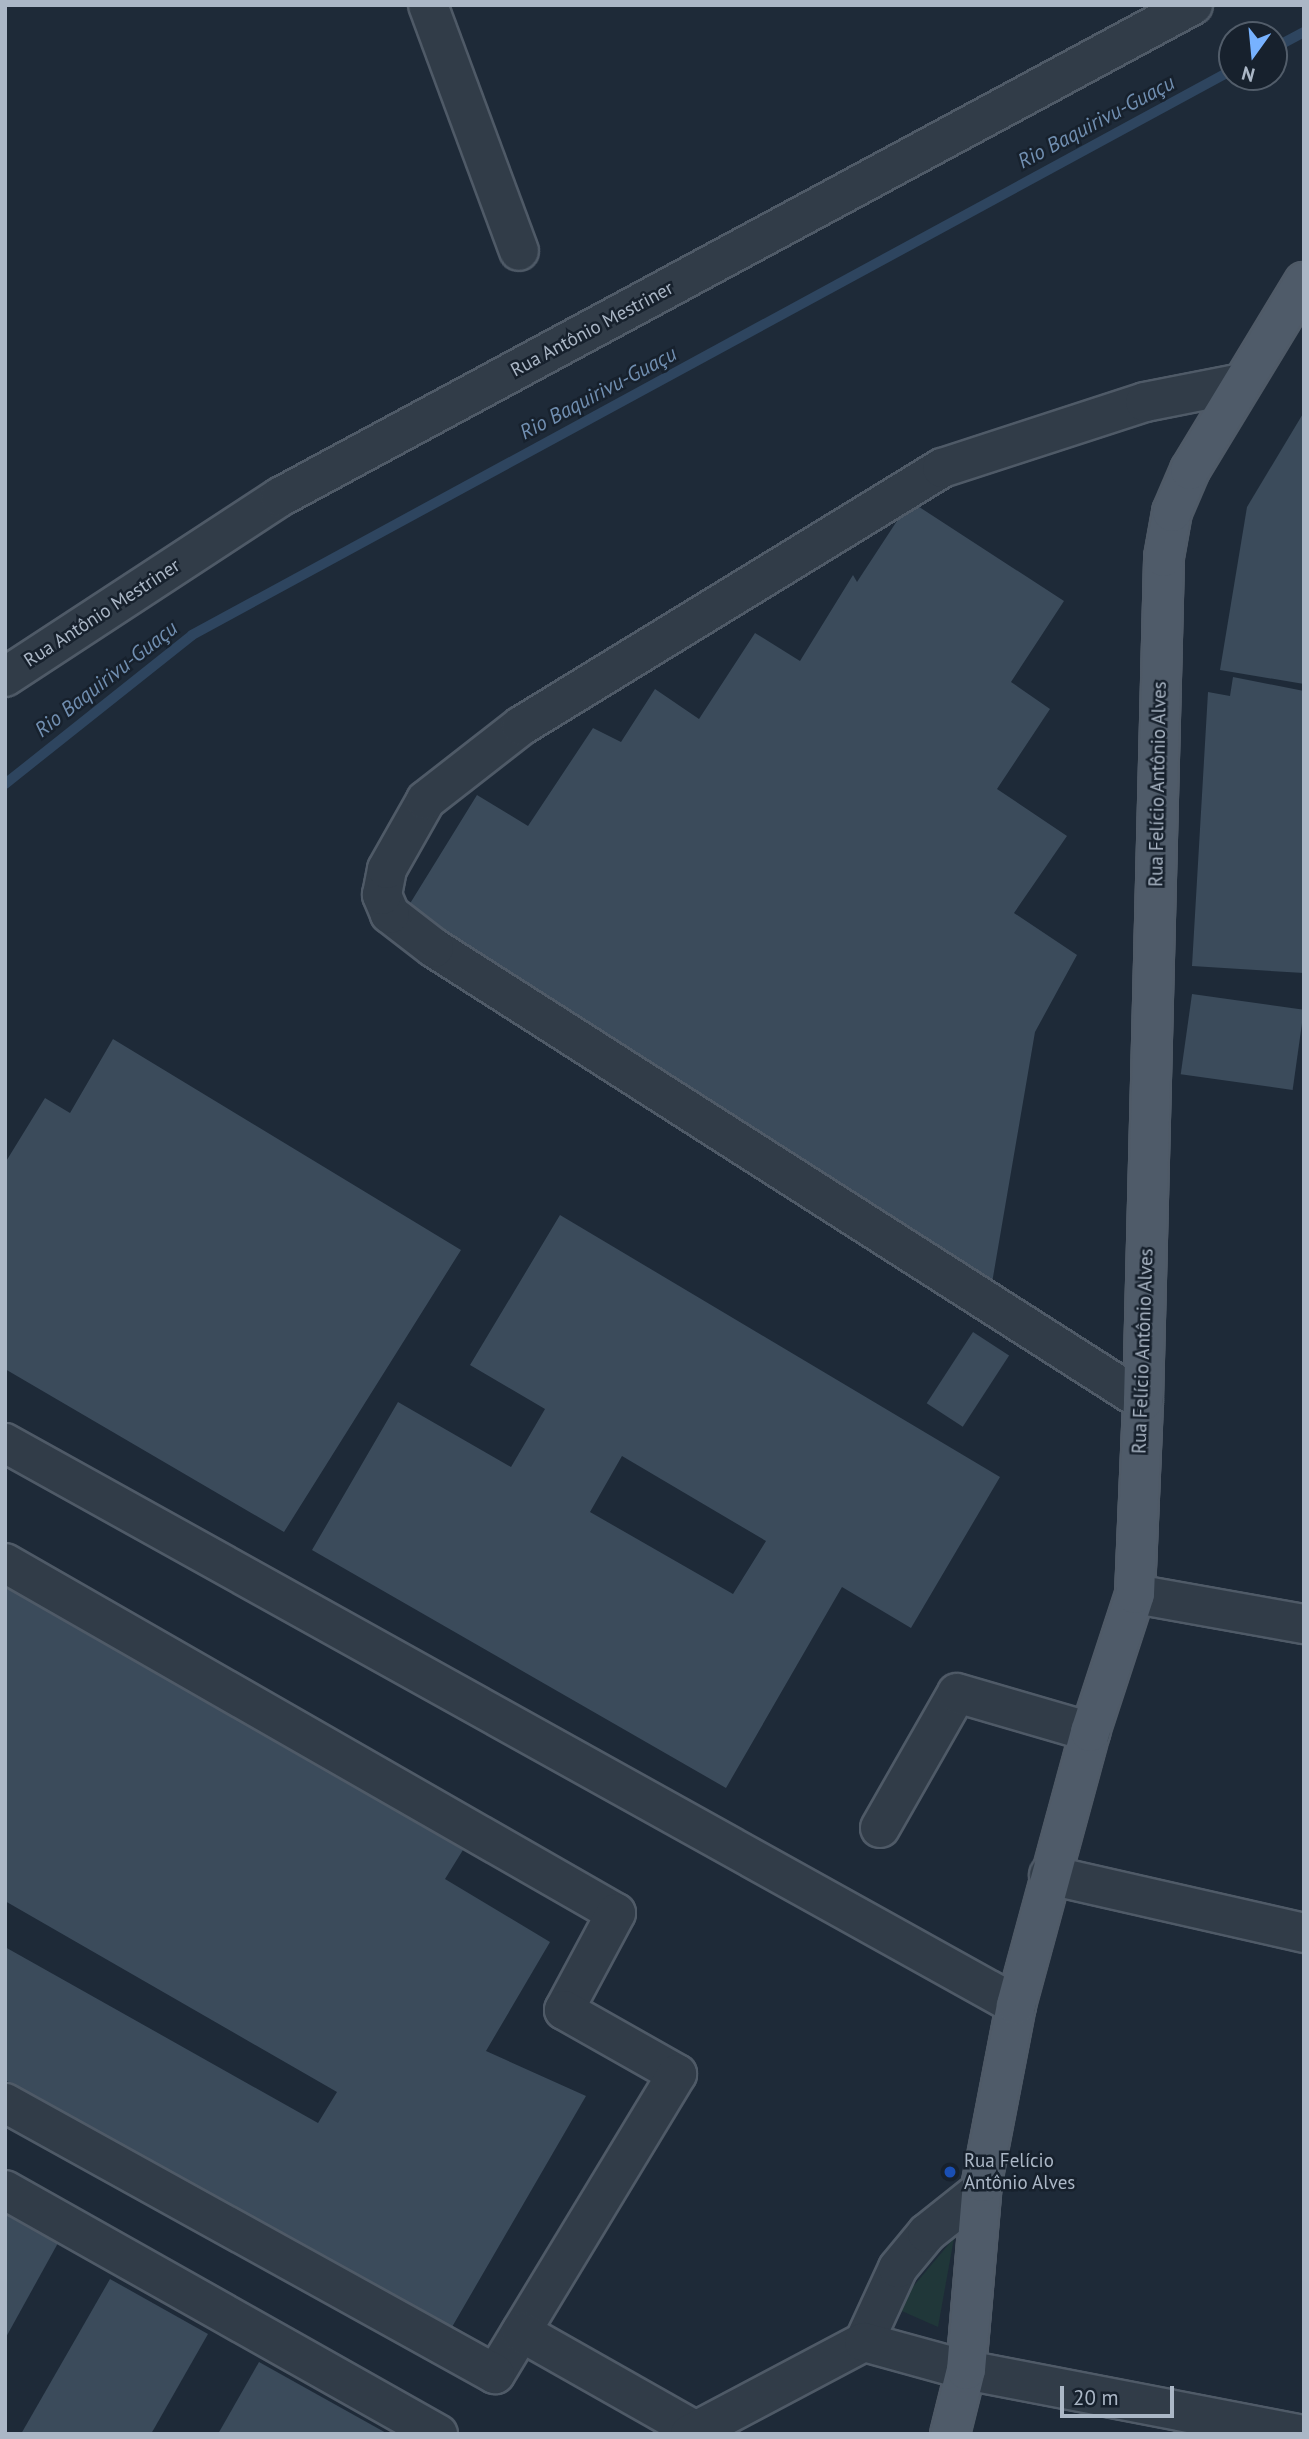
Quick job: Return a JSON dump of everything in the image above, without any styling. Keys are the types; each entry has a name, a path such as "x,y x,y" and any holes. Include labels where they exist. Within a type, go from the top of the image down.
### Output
{"main road":[{"name":"Rua Felício Antônio Alves","path":"950,2434 966,2370 981,2190 1016,2005 1049,1875 1090,1732 1135,1594 1143,1401 1164,557 1172,512 1190,470 1304,282"}],"street":[{"path":"428,5 519,251"},
{"name":"Rua Antônio Mestriner","path":"5,677 280,497 1193,5"},
{"path":"1143,1401 434,948 390,914 382,895 387,869 426,800 520,726 942,468 1145,402 1242,383"},
{"path":"5,1443 1016,2005"},
{"path":"5,1563 616,1913 564,2010 677,2074 495,2374 5,2103"},
{"path":"1135,1594 1304,1624"},
{"path":"880,1828 957,1693 1090,1732"},
{"path":"1049,1875 1304,1933"},
{"path":"5,2190 438,2434"},
{"path":"521,2332 692,2432 864,2342 898,2268 927,2233 981,2190"},
{"path":"864,2342 966,2370 1299,2434"}],"green space":[{"path":"954,2238 938,2327 895,2308"}],"building":[{"path":"1304,412 1304,684 1220,670 1247,507"},
{"path":"910,501 1064,601 1011,682 1050,709 997,789 1067,836 1014,913 1077,955 1035,1032 992,1283 548,997 406,910 477,795 528,826 593,728 621,742 655,689 699,719 755,633 800,661 853,575 857,582"},
{"path":"1233,677 1304,691 1304,973 1192,966 1208,692 1230,696"},
{"path":"1192,994 1304,1010 1293,1090 1181,1074"},
{"path":"113,1039 461,1250 284,1532 5,1369 5,1163 45,1098 70,1113"},
{"path":"560,1215 1000,1477 911,1628 842,1587 726,1788 312,1550 398,1402 511,1467 545,1409 470,1365","holes":["622,1456 766,1541 733,1594 590,1512"]},
{"path":"973,1332 1009,1355 963,1427 927,1403"},
{"path":"5,1582 471,1837 445,1879 550,1942 486,2051 586,2096 452,2327 5,2080 5,1947 318,2123 337,2092 5,1901"},
{"path":"5,2213 58,2243 5,2339"},
{"path":"110,2279 208,2334 151,2434 21,2434"},
{"path":"259,2362 388,2434 218,2434"}],"waterway":[{"name":"Rio Baquirivu-Guaçu","path":"1288,41 1304,32"},
{"name":"Rio Baquirivu-Guaçu","path":"5,784 192,635 1218,78"}],"place":[{"name":"Rua Felício Antônio Alves","path":"950,2172"}]}
